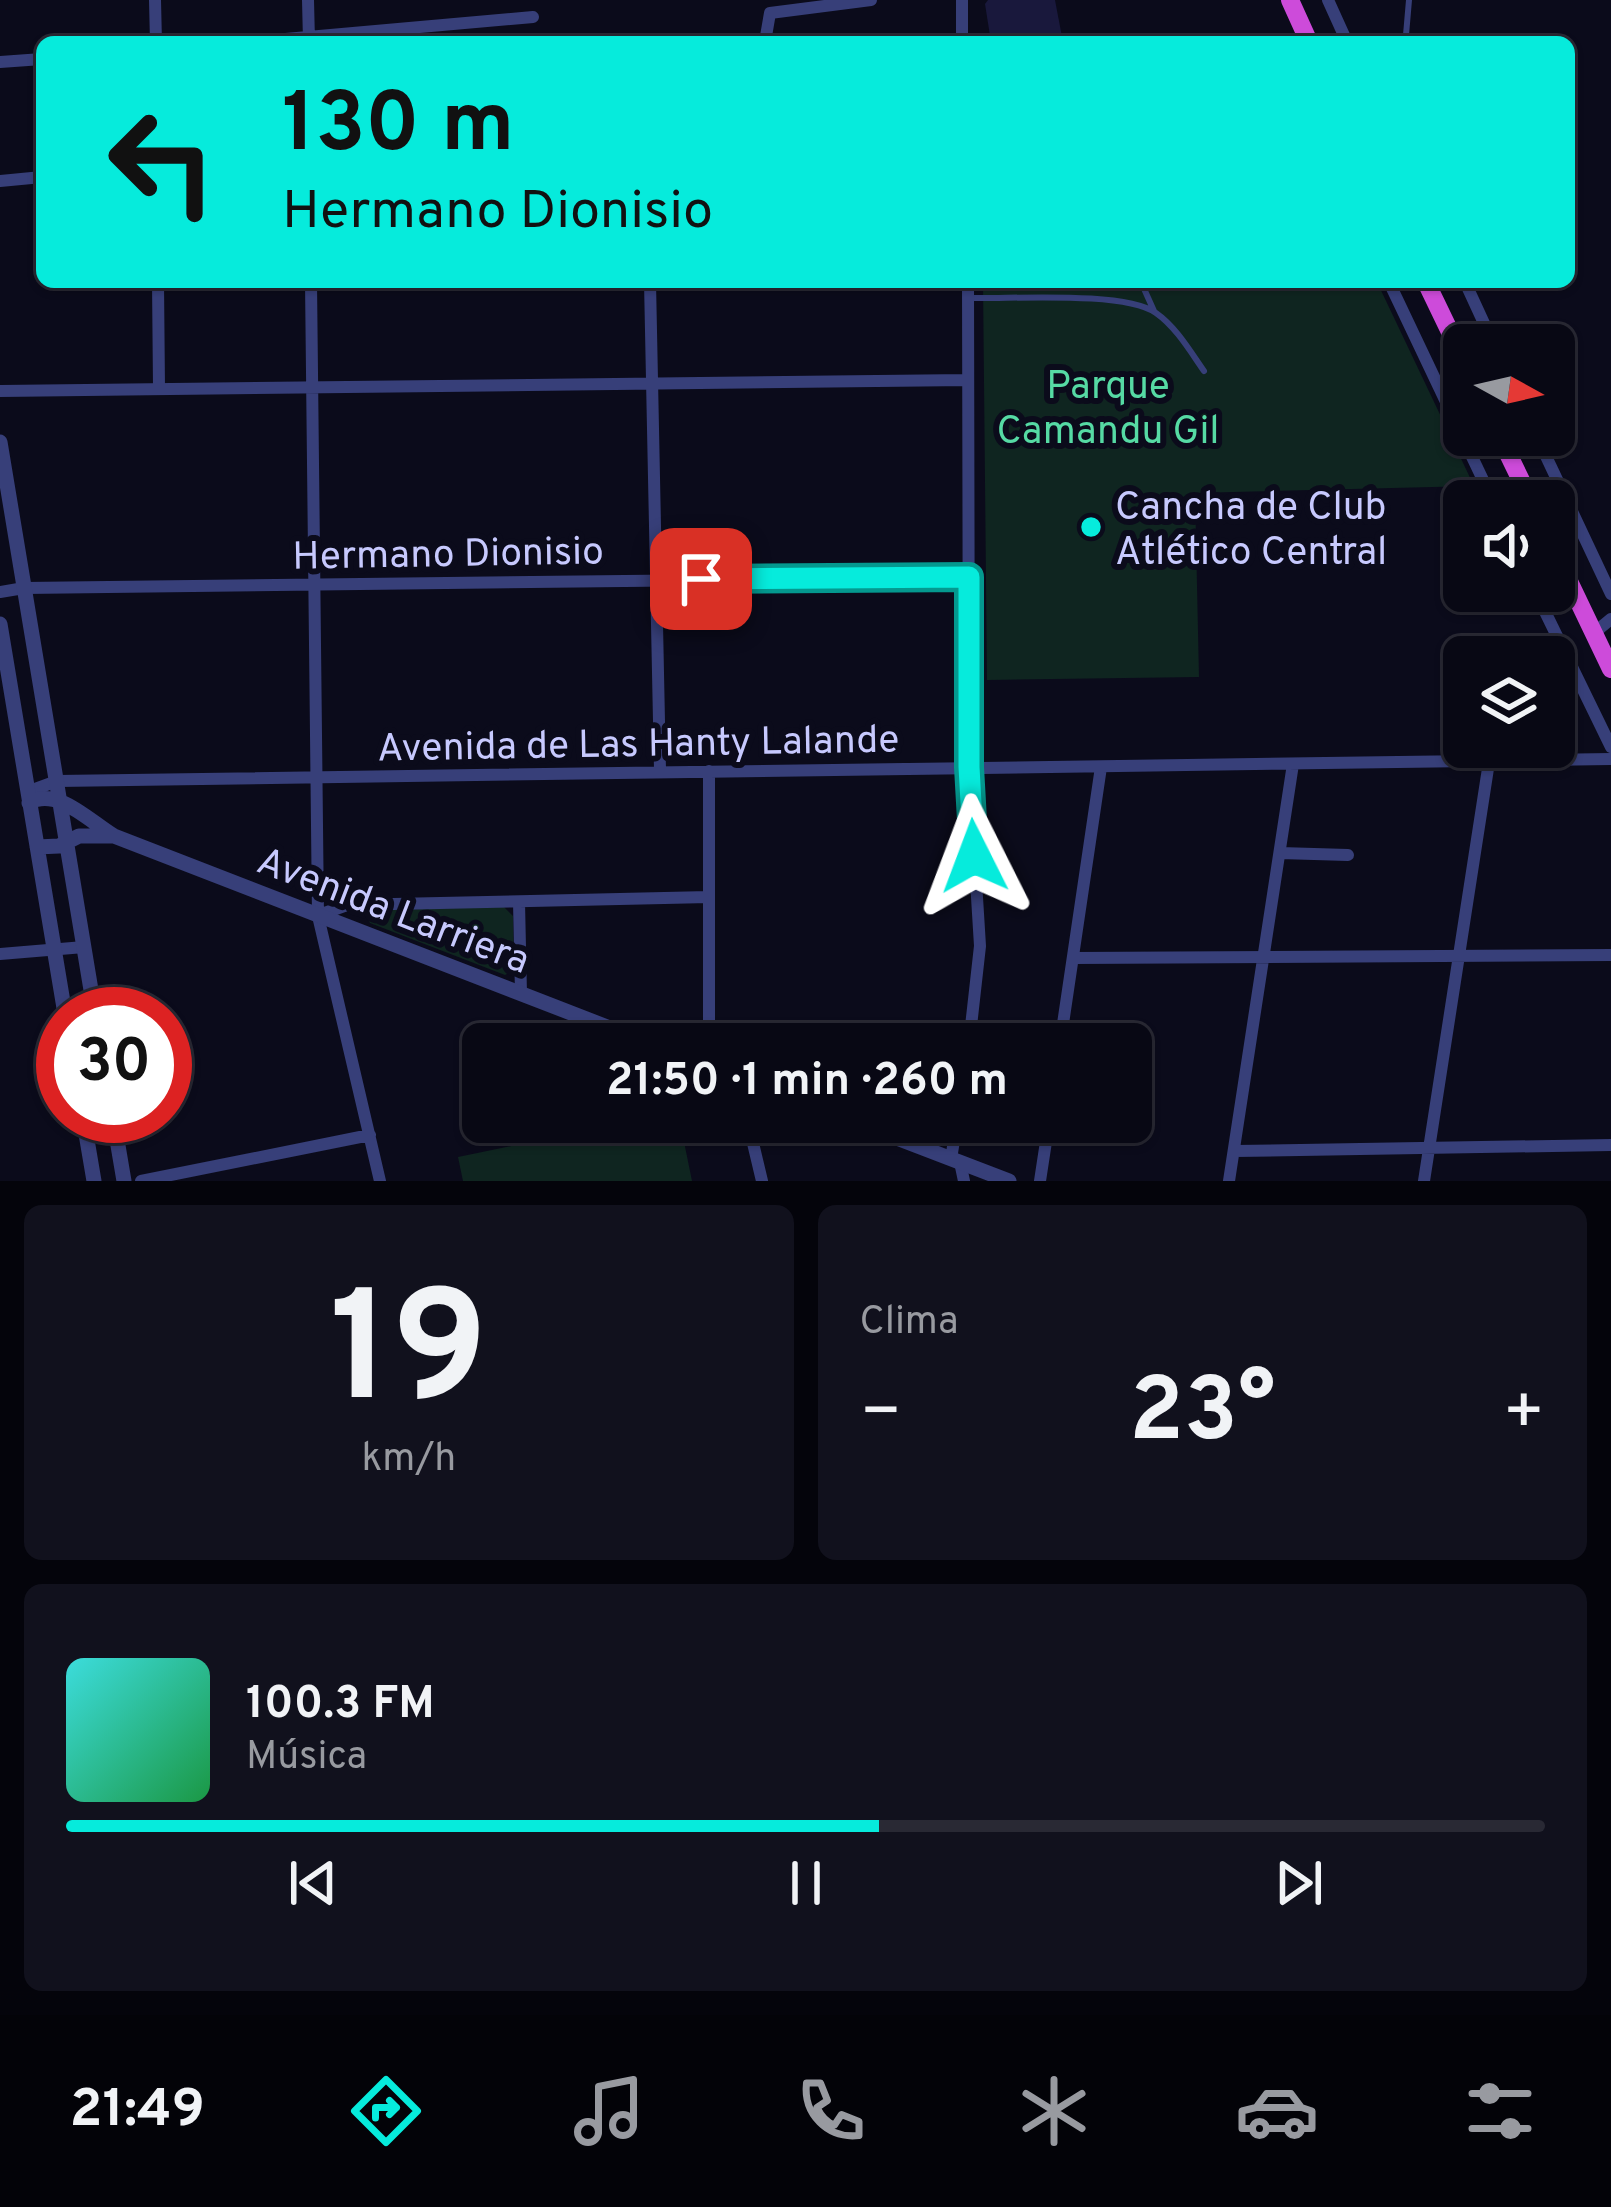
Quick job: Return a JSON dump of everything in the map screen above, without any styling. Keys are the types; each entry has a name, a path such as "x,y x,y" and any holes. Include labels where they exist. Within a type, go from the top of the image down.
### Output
{"highway":[{"path":"1290,0 1306,36"},
{"path":"1429,288 1446,324"},
{"path":"1575,594 1611,669"}],"street":[{"path":"155,0 156,36"},
{"path":"308,0 309,36"},
{"path":"766,36 770,13 871,0"},
{"path":"962,0 962,36"},
{"path":"1328,0 1344,36"},
{"path":"348,36 533,17"},
{"path":"0,62 36,59"},
{"path":"0,181 36,178"},
{"path":"158,288 159,388"},
{"path":"311,288 318,916 380,1181"},
{"path":"650,288 660,770"},
{"path":"968,288 969,767 980,946 971,1023"},
{"path":"1391,288 1482,480"},
{"path":"1468,288 1484,324"},
{"path":"0,391 968,380"},
{"path":"0,442 91,987"},
{"path":"1547,456 1611,594"},
{"name":"Hermano Dionisio","path":"0,592 314,583 969,577"},
{"path":"1545,612 1611,747"},
{"path":"1594,633 1611,619"},
{"path":"0,624 61,987"},
{"name":"Avenida de Las Hanty Lalande","path":"1575,760 1611,759"},
{"name":"Avenida de Las Hanty Lalande","path":"28,798 57,781 1443,762"},
{"path":"1229,1181 1293,764"},
{"path":"1063,1023 1101,767"},
{"path":"1424,1181 1488,768"},
{"path":"709,771 709,1023"},
{"path":"28,798 50,795 60,800"},
{"name":"Avenida Larriera","path":"60,800 114,836 596,1023"},
{"name":"Avenida Larriera","path":"37,847 94,835 114,836"},
{"path":"1280,853 1348,855"},
{"path":"318,916 347,905 709,897"},
{"path":"519,902 521,994"},
{"path":"0,954 84,947"},
{"path":"1073,958 1611,955"},
{"path":"141,1181 370,1135"},
{"path":"88,1143 94,1181"},
{"path":"118,1143 124,1181"},
{"path":"753,1143 762,1181"},
{"path":"910,1143 1009,1181"},
{"path":"956,1143 955,1160 964,1181"},
{"path":"1040,1181 1046,1143"},
{"path":"1235,1151 1611,1144"}],"lane":[{"path":"1405,36 1409,0"},
{"path":"1144,288 1154,311 1204,371"},
{"path":"968,298 1123,301 1154,311"}],"green space":[{"name":"Parque Camandu Gil","path":"983,288 1380,288 1443,421 1443,456 1460,456 1471,480 1443,480 1443,487 1195,493 1199,677 987,680"},
{"path":"504,907 513,916 514,970 505,975 368,919 376,910"},
{"path":"526,1143 684,1143 692,1181 463,1181 458,1157"}],"building":[{"path":"988,0 1055,0 1062,36 990,36"}],"place":[{"name":"Cancha de Club Atlético Central","path":"1091,527"}],"route":[{"path":"701,579 969,577 974,856"}]}
